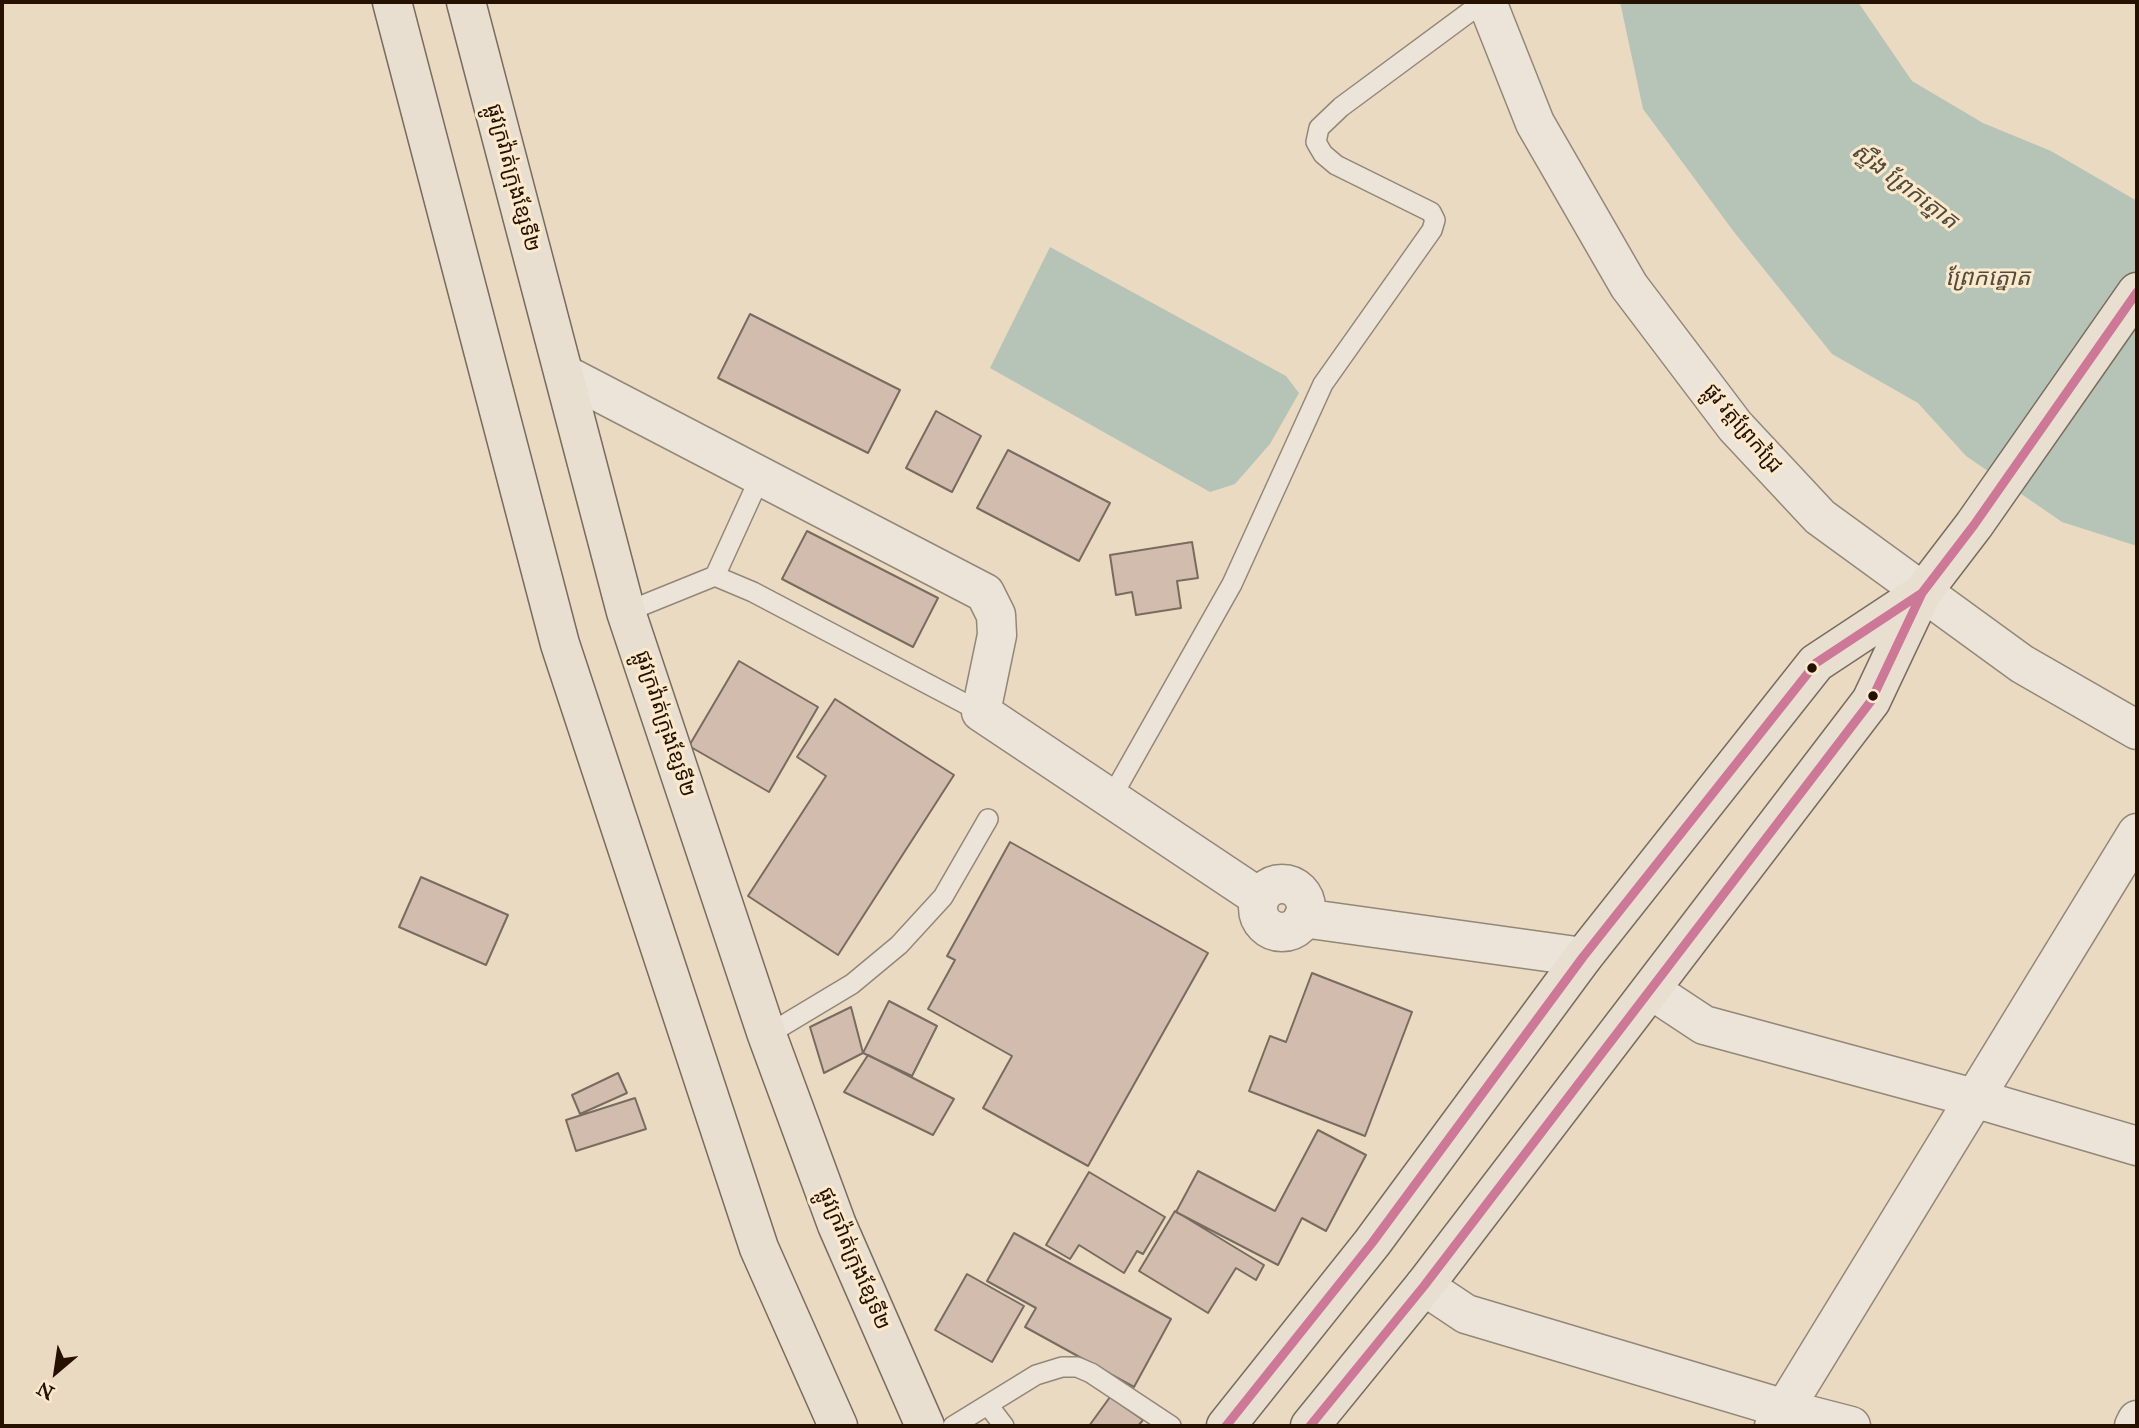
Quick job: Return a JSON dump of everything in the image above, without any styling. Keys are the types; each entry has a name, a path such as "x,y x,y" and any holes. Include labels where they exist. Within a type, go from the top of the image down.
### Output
{"main road":[{"path":"391,2 560,644 759,1248 838,1426"},
{"name":"ផ្លូវក្រវ៉ាត់ក្រុងខ្សែទី២","path":"466,2 626,612 767,1035 837,1225 925,1426"},
{"path":"1310,1426 1424,1286 1871,701 1922,593 1974,525 2137,292"},
{"path":"1226,1426 1372,1243 1583,957 1816,663 1922,593"}],"street":[{"name":"ផ្លូវ វត្តព្រែកជ្រៃ","path":"1485,2 1535,123 1629,286 1735,426 1820,517 2022,664 2137,730"},
{"path":"564,374 985,593 996,615 997,635 981,712 1260,898 1270,887 1292,886 1303,896 1303,918 1583,957"},
{"path":"1779,1418 2137,833"},
{"path":"1651,990 1704,1025 1974,1098 2137,1146"},
{"path":"1424,1286 1466,1314 1779,1418 1852,1426"},
{"path":"2134,1426 2137,1420"}],"lane":[{"path":"1111,798 1232,584 1323,384 1432,230 1435,220 1431,212 1336,165 1323,154 1316,142 1319,128 1342,107 1485,2"},
{"path":"626,612 715,576 761,475"},
{"path":"715,576 753,592 981,712"},
{"path":"767,1035 852,984 899,945 943,897 988,819"},
{"path":"953,1426 1036,1375 1062,1367 1077,1367 1091,1373 1171,1426"},
{"path":"988,1405 1004,1426"}],"water":[{"name":"ព្រែកត្នោត","path":"1620,2 1858,2 1912,81 1983,123 2051,151 2137,201 2137,546 2062,522 1966,456 1918,403 1832,354 1734,232 1643,109"},
{"path":"1050,247 1286,376 1299,393 1270,444 1235,484 1210,492 990,368"}],"building":[{"path":"750,314 900,390 868,453 718,378"},
{"path":"936,411 981,436 952,492 906,468"},
{"path":"1008,450 1110,503 1079,561 977,508"},
{"path":"807,531 938,598 913,647 782,579"},
{"path":"1192,542 1198,578 1177,581 1181,608 1136,615 1132,592 1116,595 1110,555"},
{"path":"739,661 818,707 769,792 689,746"},
{"path":"835,699 954,775 838,955 748,896 826,776 797,757"},
{"path":"1010,842 1208,953 1088,1166 983,1108 1012,1056 928,1009 955,960 947,956"},
{"path":"421,877 508,915 486,965 399,927"},
{"path":"1312,973 1412,1012 1365,1136 1249,1091 1270,1036 1286,1042"},
{"path":"889,1001 937,1026 912,1076 863,1053"},
{"path":"851,1007 863,1053 824,1073 810,1027"},
{"path":"868,1055 954,1099 933,1135 844,1092"},
{"path":"618,1073 627,1093 580,1114 572,1095"},
{"path":"635,1098 646,1129 576,1151 566,1120"},
{"path":"1318,1130 1366,1155 1326,1231 1302,1218 1278,1265 1176,1212 1198,1171 1275,1211"},
{"path":"1089,1172 1165,1217 1143,1254 1137,1251 1124,1273 1079,1245 1070,1259 1046,1245"},
{"path":"1175,1211 1264,1265 1256,1280 1236,1268 1208,1313 1139,1271"},
{"path":"1014,1233 1171,1319 1134,1387 1025,1327 1036,1308 987,1281"},
{"path":"967,1274 1024,1306 992,1362 935,1330"},
{"path":"1110,1397 1143,1420 1138,1426 1089,1426"}],"transit line":[{"path":"1226,1426 1372,1243 1583,957 1816,663 1922,593 1974,525 2137,292"},
{"path":"1310,1426 1424,1286 1871,701 1922,593"}],"water label":[{"name":"ស្ទឹង ព្រែកត្នោត","path":"1904,187"}]}
